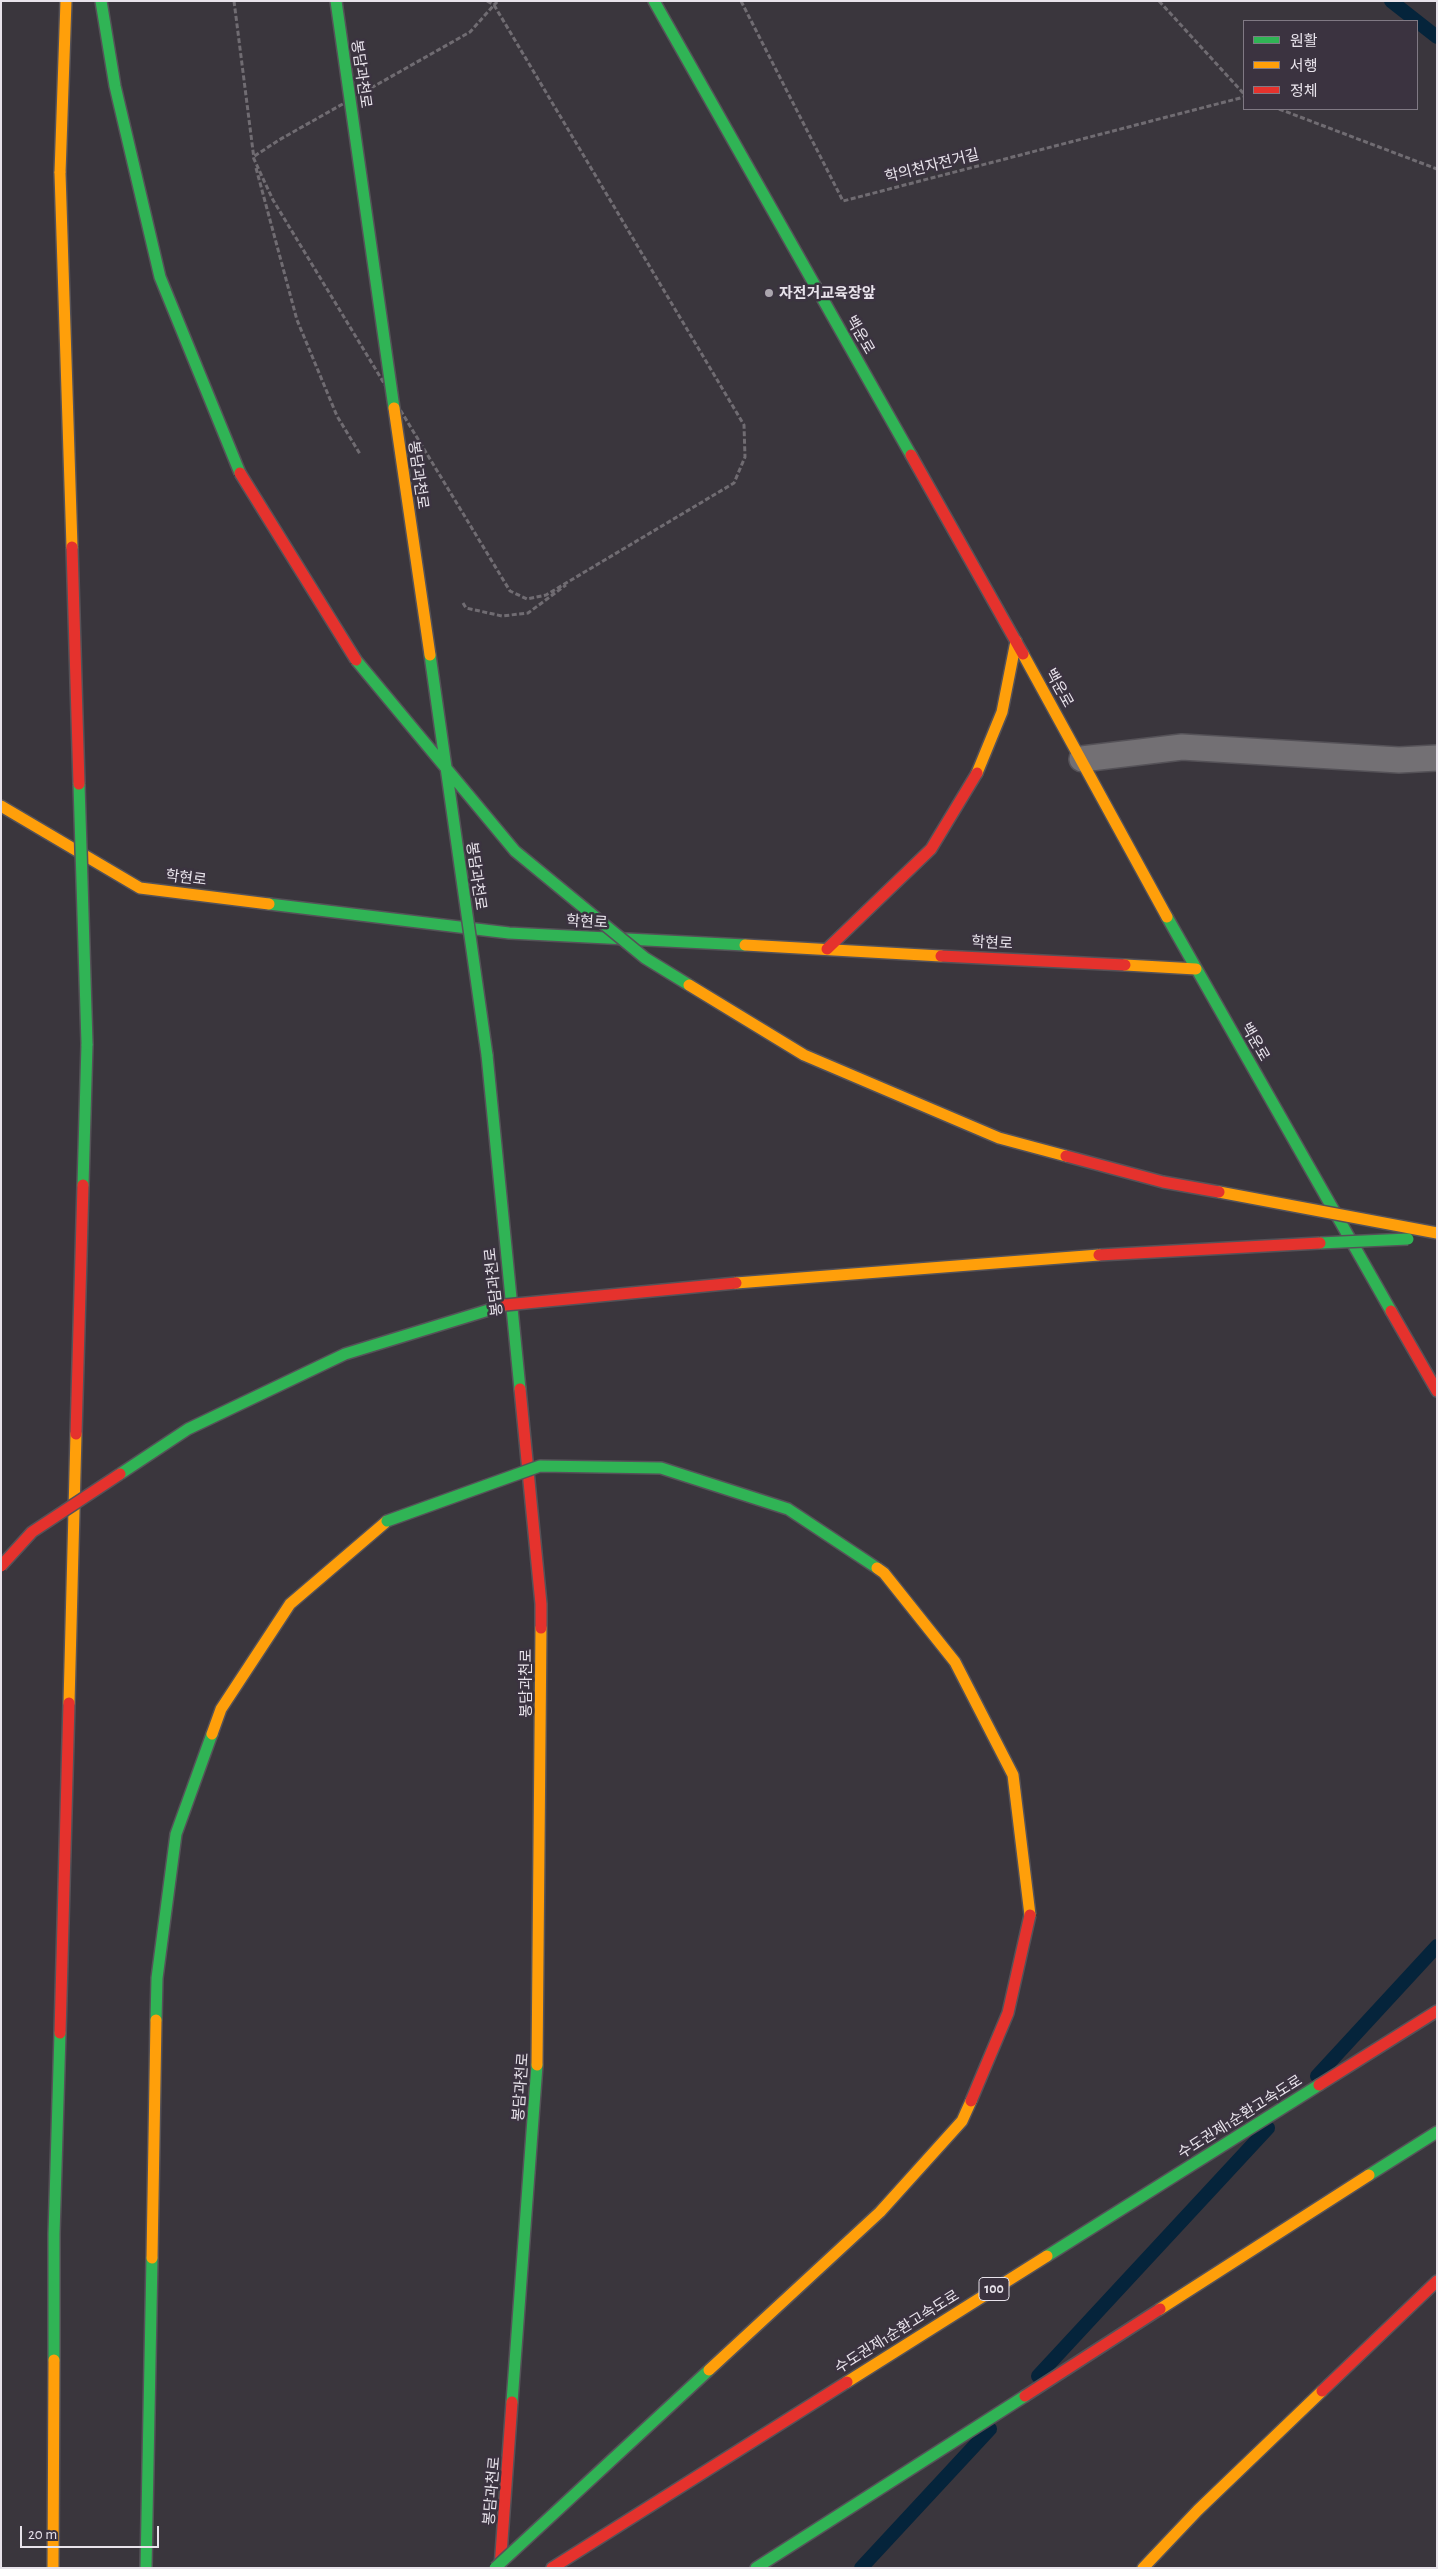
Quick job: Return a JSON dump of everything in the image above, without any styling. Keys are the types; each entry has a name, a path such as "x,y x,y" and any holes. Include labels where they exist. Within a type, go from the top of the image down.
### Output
{"main road":[{"path":"53,2568 54,2234 86,1044 60,173 66,1"},
{"path":"100,1 115,86 160,277 236,467 353,656 515,851 645,958 804,1055 999,1138 1163,1182 1437,1233"},
{"name":"봉담과천로","path":"336,1 487,1056 541,1604 539,2044 511,2445 500,2568"},
{"name":"백운로","path":"654,1 1016,641 1196,969 1437,1391"},
{"path":"826,949 931,849 974,780 1002,712 1016,641"},
{"name":"학현로","path":"1,806 140,888 509,933 1196,969"},
{"path":"1,1566 32,1532 188,1429 345,1354 502,1305 701,1286 1149,1251 1437,1237"},
{"path":"146,2568 157,1978 176,1834 221,1709 290,1604 387,1522 540,1466 661,1468 788,1509 884,1573 955,1662 1013,1775 1030,1913 1008,2013 962,2121 880,2212 495,2568"},
{"name":"수도권제1순환고속도로","path":"552,2568 1437,2011"},
{"path":"756,2568 1437,2132"},
{"path":"1143,2568 1198,2510 1437,2281"}],"lane":[{"path":"1082,760 1182,747 1399,760 1437,758"}],"path":[{"path":"234,1 253,157"},
{"path":"487,1 494,5 744,425 745,457 734,483 585,572"},
{"path":"470,32 498,1"},
{"name":"학의천자전거길","path":"742,1 843,201 1243,96"},
{"path":"1159,1 1243,95"},
{"path":"1282,110 1437,169"}],"waterway":[{"path":"1391,1 1415,20"},
{"path":"1418,22 1437,37"},
{"path":"1317,2076 1437,1946"},
{"path":"1038,2376 1268,2128"},
{"path":"861,2568 990,2429"}],"traffic: fast":[{"path":"101,1 115,86 160,277 240,473"},
{"path":"336,1 394,408"},
{"path":"654,1 911,455"},
{"path":"430,655 487,1055"},
{"path":"356,660 515,851 645,958 689,985"},
{"path":"79,784 87,1044"},
{"path":"269,904 509,933 745,945"},
{"path":"1167,917 1391,1311"},
{"path":"83,1185 87,1044"},
{"path":"487,1055 520,1389"},
{"path":"1320,1243 1408,1239"},
{"path":"120,1474 188,1429 345,1354 505,1305"},
{"path":"387,1521 540,1466 661,1468 788,1509 877,1568"},
{"path":"156,2020 157,1978 176,1834 212,1734"},
{"path":"54,2360 54,2234 60,2033"},
{"path":"512,2402 537,2065"},
{"path":"1047,2256 1319,2085"},
{"path":"1369,2175 1437,2132"},
{"path":"146,2568 152,2258"},
{"path":"495,2568 709,2370"},
{"path":"756,2568 1025,2396"}],"traffic: slow":[{"path":"60,173 66,1"},
{"path":"60,173 72,547"},
{"path":"394,408 430,655"},
{"path":"977,773 1002,712 1016,641"},
{"path":"1023,654 1167,917"},
{"path":"1,806 140,888 269,904"},
{"path":"745,945 941,956"},
{"path":"1125,965 1196,969"},
{"path":"689,985 804,1055 999,1138 1066,1156"},
{"path":"1219,1192 1437,1233"},
{"path":"736,1283 1099,1255"},
{"path":"69,1703 76,1434"},
{"path":"212,1734 221,1709 290,1604 387,1521"},
{"path":"877,1568 884,1573 955,1662 1013,1775 1030,1915"},
{"path":"537,2065 541,1628"},
{"path":"152,2258 156,2020"},
{"path":"709,2370 880,2212 962,2121 971,2101"},
{"path":"1160,2309 1369,2175"},
{"path":"847,2382 1047,2256"},
{"path":"53,2568 54,2360"},
{"path":"1143,2568 1198,2510 1322,2391"}],"traffic: jam":[{"path":"911,455 1023,654"},
{"path":"240,473 356,660"},
{"path":"72,547 79,784"},
{"path":"827,949 931,849 977,773"},
{"path":"941,956 1125,965"},
{"path":"1066,1156 1163,1182 1219,1192"},
{"path":"76,1434 83,1185"},
{"path":"1099,1255 1320,1243"},
{"path":"505,1305 736,1283"},
{"path":"1391,1311 1437,1391"},
{"path":"520,1389 541,1604 541,1628"},
{"path":"1,1566 32,1532 120,1474"},
{"path":"60,2033 69,1703"},
{"path":"971,2101 1008,2013 1030,1915"},
{"path":"1319,2085 1437,2011"},
{"path":"1322,2391 1437,2281"},
{"path":"1025,2396 1160,2309"},
{"path":"552,2568 847,2382"},
{"path":"500,2568 512,2402"}],"place":[{"name":"자전거교육장앞","path":"769,293"}]}
